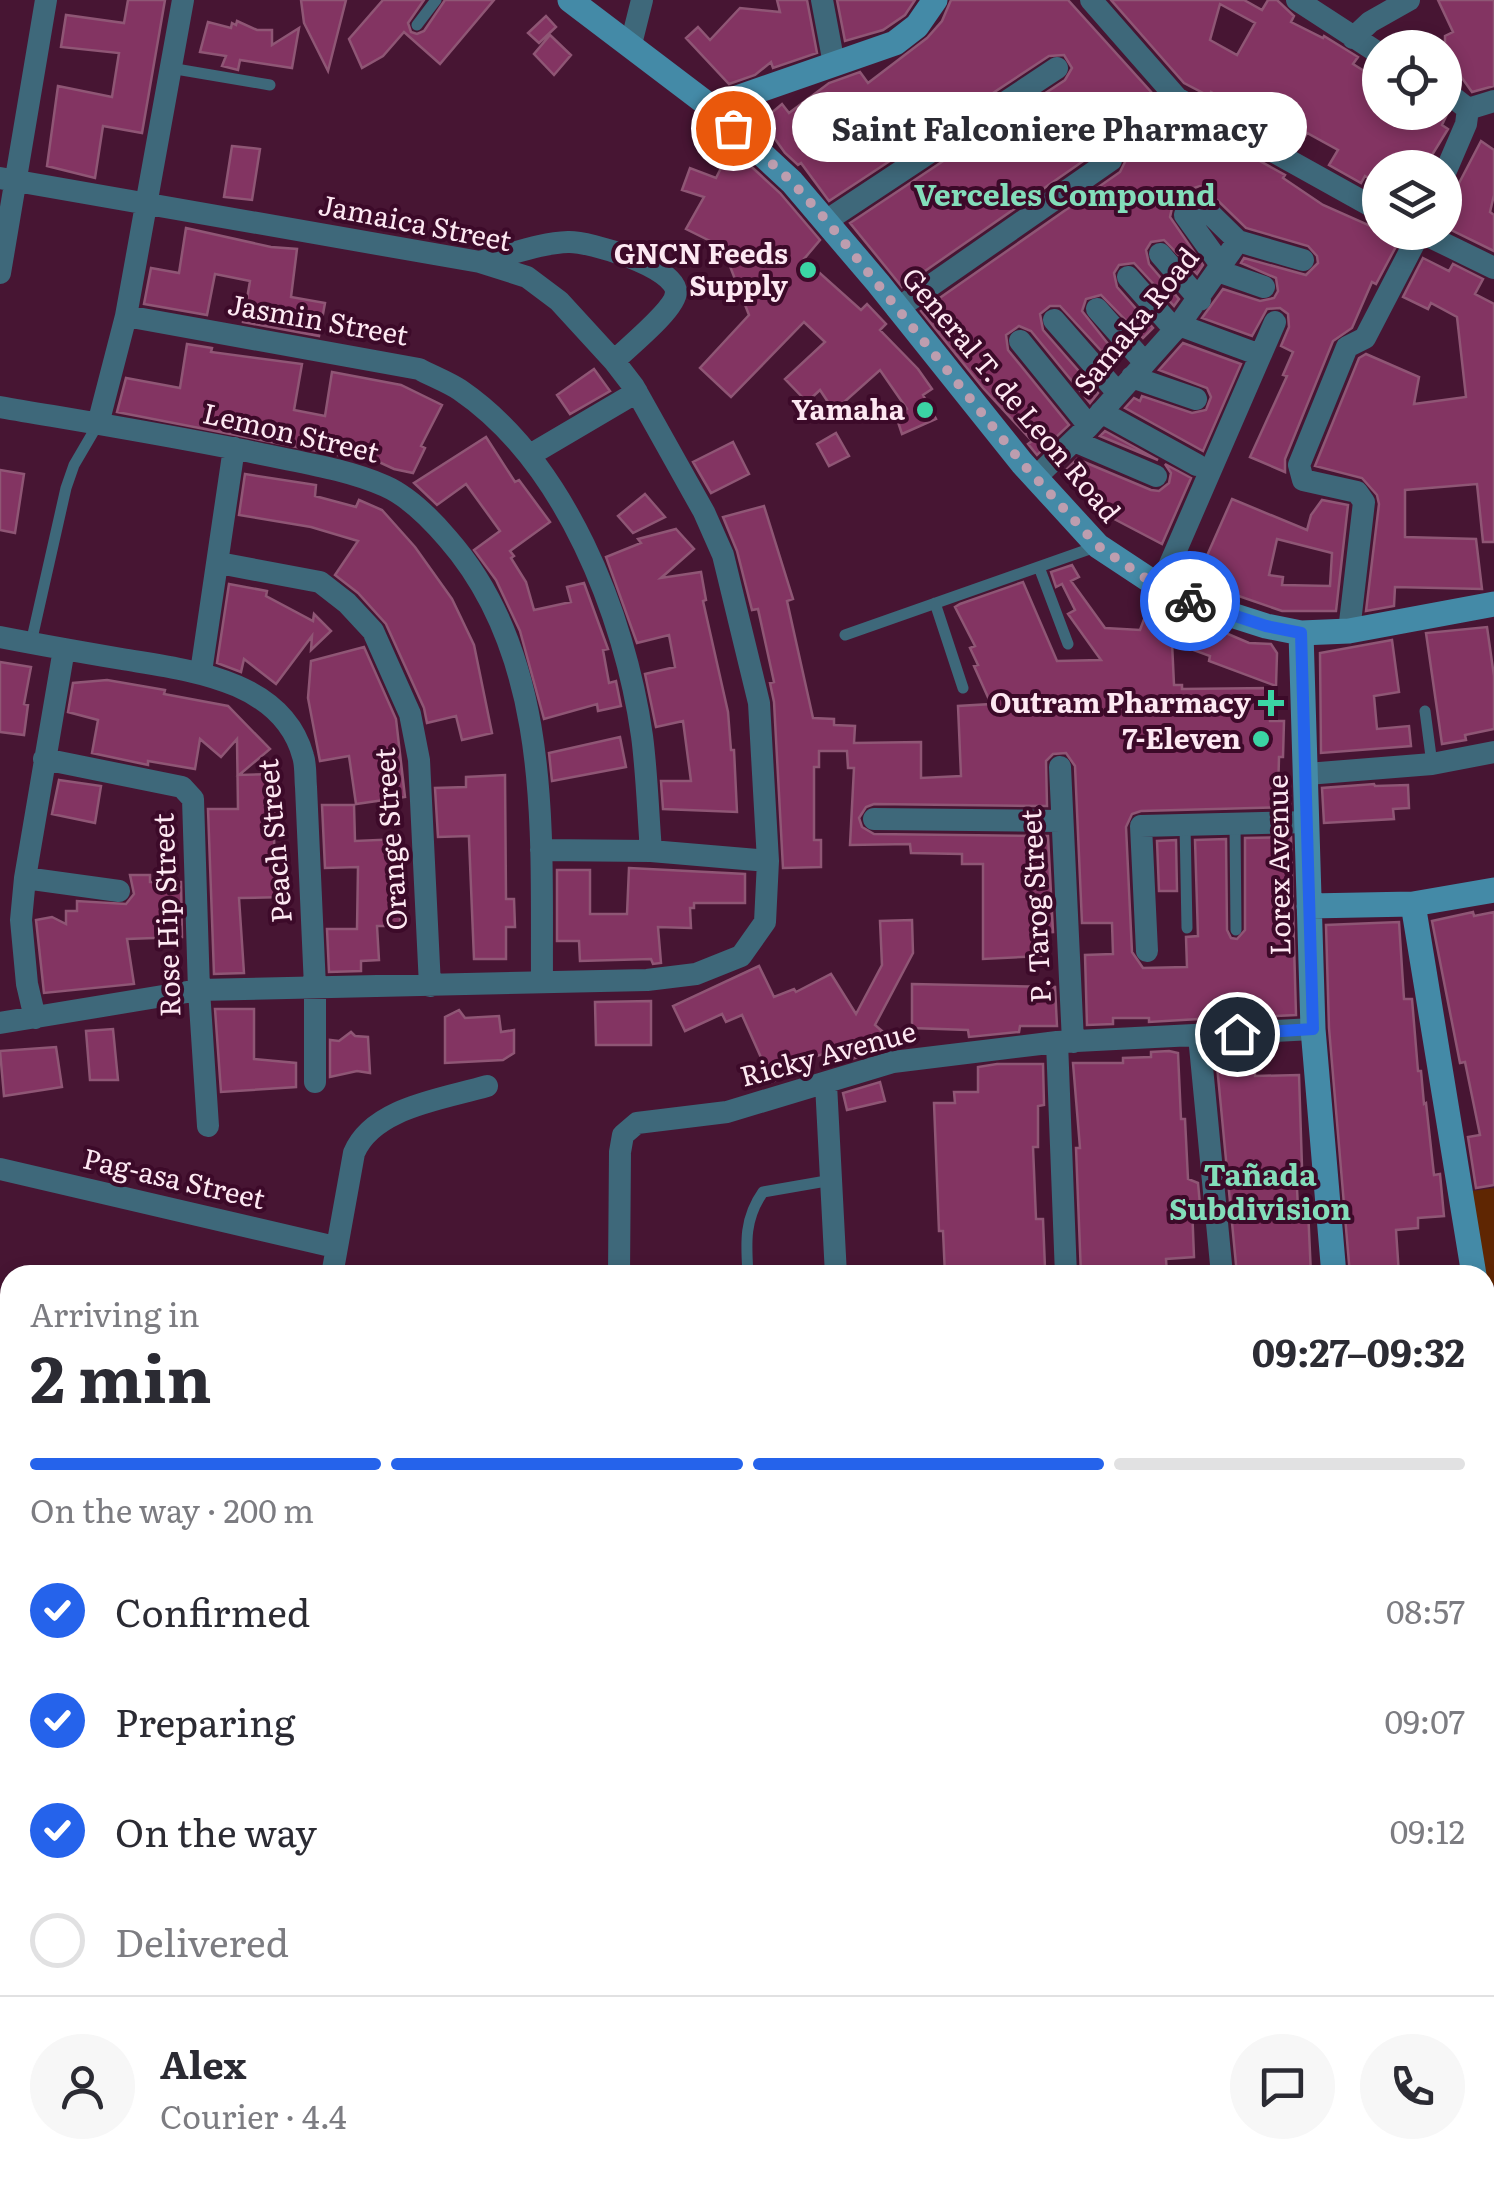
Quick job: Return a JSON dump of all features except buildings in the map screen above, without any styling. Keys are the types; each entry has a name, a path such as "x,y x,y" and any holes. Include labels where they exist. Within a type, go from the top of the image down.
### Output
{"street":[{"path":"0,273 9,179 46,0"},
{"path":"98,424 126,316 182,0"},
{"name":"General T. de Leon Road","path":"570,0 711,108 792,182 1035,478 1098,546 1160,588 1196,604 1301,633 1349,631 1494,604"},
{"path":"631,44 642,0"},
{"path":"822,0 834,64"},
{"path":"711,108 896,43 917,26 934,0"},
{"path":"1091,0 1176,98 1362,201"},
{"path":"1297,0 1362,43"},
{"path":"1353,38 1370,22 1409,0"},
{"path":"826,220 1057,68"},
{"path":"1468,109 1494,101"},
{"path":"1462,104 1468,109"},
{"path":"1455,150 1468,109"},
{"path":"897,309 1112,160"},
{"name":"Jamaica Street","path":"0,1023 199,990 647,980 696,974 741,956 765,922 768,861 759,704 723,554 637,392 614,360 558,301 527,277 480,262 9,179"},
{"path":"1264,286 1220,268 1191,208 1238,241 1303,260"},
{"name":"Samaka Road","path":"1035,478 1177,328 1238,241"},
{"path":"480,262 563,242 584,242 658,269 673,279 676,293 671,305 614,360"},
{"path":"1349,631 1364,502 1357,492 1303,480 1299,465 1348,347 1366,338 1411,250"},
{"path":"1457,250 1494,268"},
{"path":"1160,254 1200,300"},
{"path":"1128,277 1177,328 1260,356"},
{"path":"1096,309 1132,378"},
{"name":"Jasmin Street","path":"126,316 419,369 460,390 530,456 587,550 623,644 642,736 650,851"},
{"path":"1054,320 1132,378 1196,399"},
{"path":"1160,588 1275,322"},
{"path":"1020,342 1088,426 1156,476"},
{"path":"530,456 637,392"},
{"name":"Lemon Street","path":"0,408 234,448 352,474 390,487 426,514 458,550 484,591 511,652 540,784 542,981"},
{"path":"1088,426 1198,465"},
{"path":"201,672 234,448"},
{"name":"Orange Street","path":"218,563 320,582 347,603 372,631 410,714 420,760 430,986"},
{"name":"Lorex Avenue","path":"1301,633 1313,1029 1333,1265"},
{"name":"Peach Street","path":"0,637 201,672 242,688 268,705 290,729 303,755 315,987 315,1082"},
{"path":"36,1018 21,920 64,650"},
{"path":"1306,774 1432,764 1494,752"},
{"name":"Rose Hip Street","path":"44,759 182,786 189,792 208,1126"},
{"name":"P. Tarog Street","path":"1060,768 1066,1265"},
{"path":"874,820 1061,821"},
{"path":"1147,951 1142,826 1307,822"},
{"path":"542,850 650,851 768,861"},
{"path":"25,878 119,891"},
{"path":"1310,906 1413,904 1494,890"},
{"path":"1413,904 1472,1265"},
{"name":"Ricky Avenue","path":"619,1265 620,1152 624,1135 637,1123 727,1112 892,1062 1065,1042 1313,1029"},
{"path":"1199,1036 1221,1265"},
{"path":"826,1084 836,1265"},
{"path":"333,1265 360,1139 379,1123 408,1110 487,1086"},
{"name":"Pag-asa Street","path":"0,1169 335,1247"}],"lane":[{"path":"416,25 436,0"},
{"path":"170,68 270,86"},
{"path":"31,643 66,488 74,465 98,424"},
{"path":"845,635 1098,546"},
{"path":"1039,567 1068,644"},
{"path":"934,603 963,688"},
{"path":"1425,711 1432,764"},
{"path":"1235,823 1236,930"},
{"path":"1185,824 1187,928"},
{"path":"748,1265 746,1232 752,1207 762,1192 832,1180"}],"shaded area":[{"path":"1494,1188 1494,1265 1484,1265 1472,1191"}],"way so far":[{"path":"733,128 792,182 826,220 1022,463 1098,546 1160,588 1190,601"}],"place":[{"name":"Saint Falconiere Pharmacy","path":"733,128"},
{"name":"GNCN Feeds Supply","path":"808,270"},
{"name":"Yamaha","path":"925,410"},
{"name":"Outram Pharmacy","path":"1271,703"},
{"name":"7-Eleven","path":"1261,739"}],"district":[{"name":"Verceles Compound","path":"1065,196"},
{"name":"Tañada Subdivision","path":"1260,1193"}],"route":[{"path":"1190,601 1301,633 1313,1029 1237,1034"}]}
